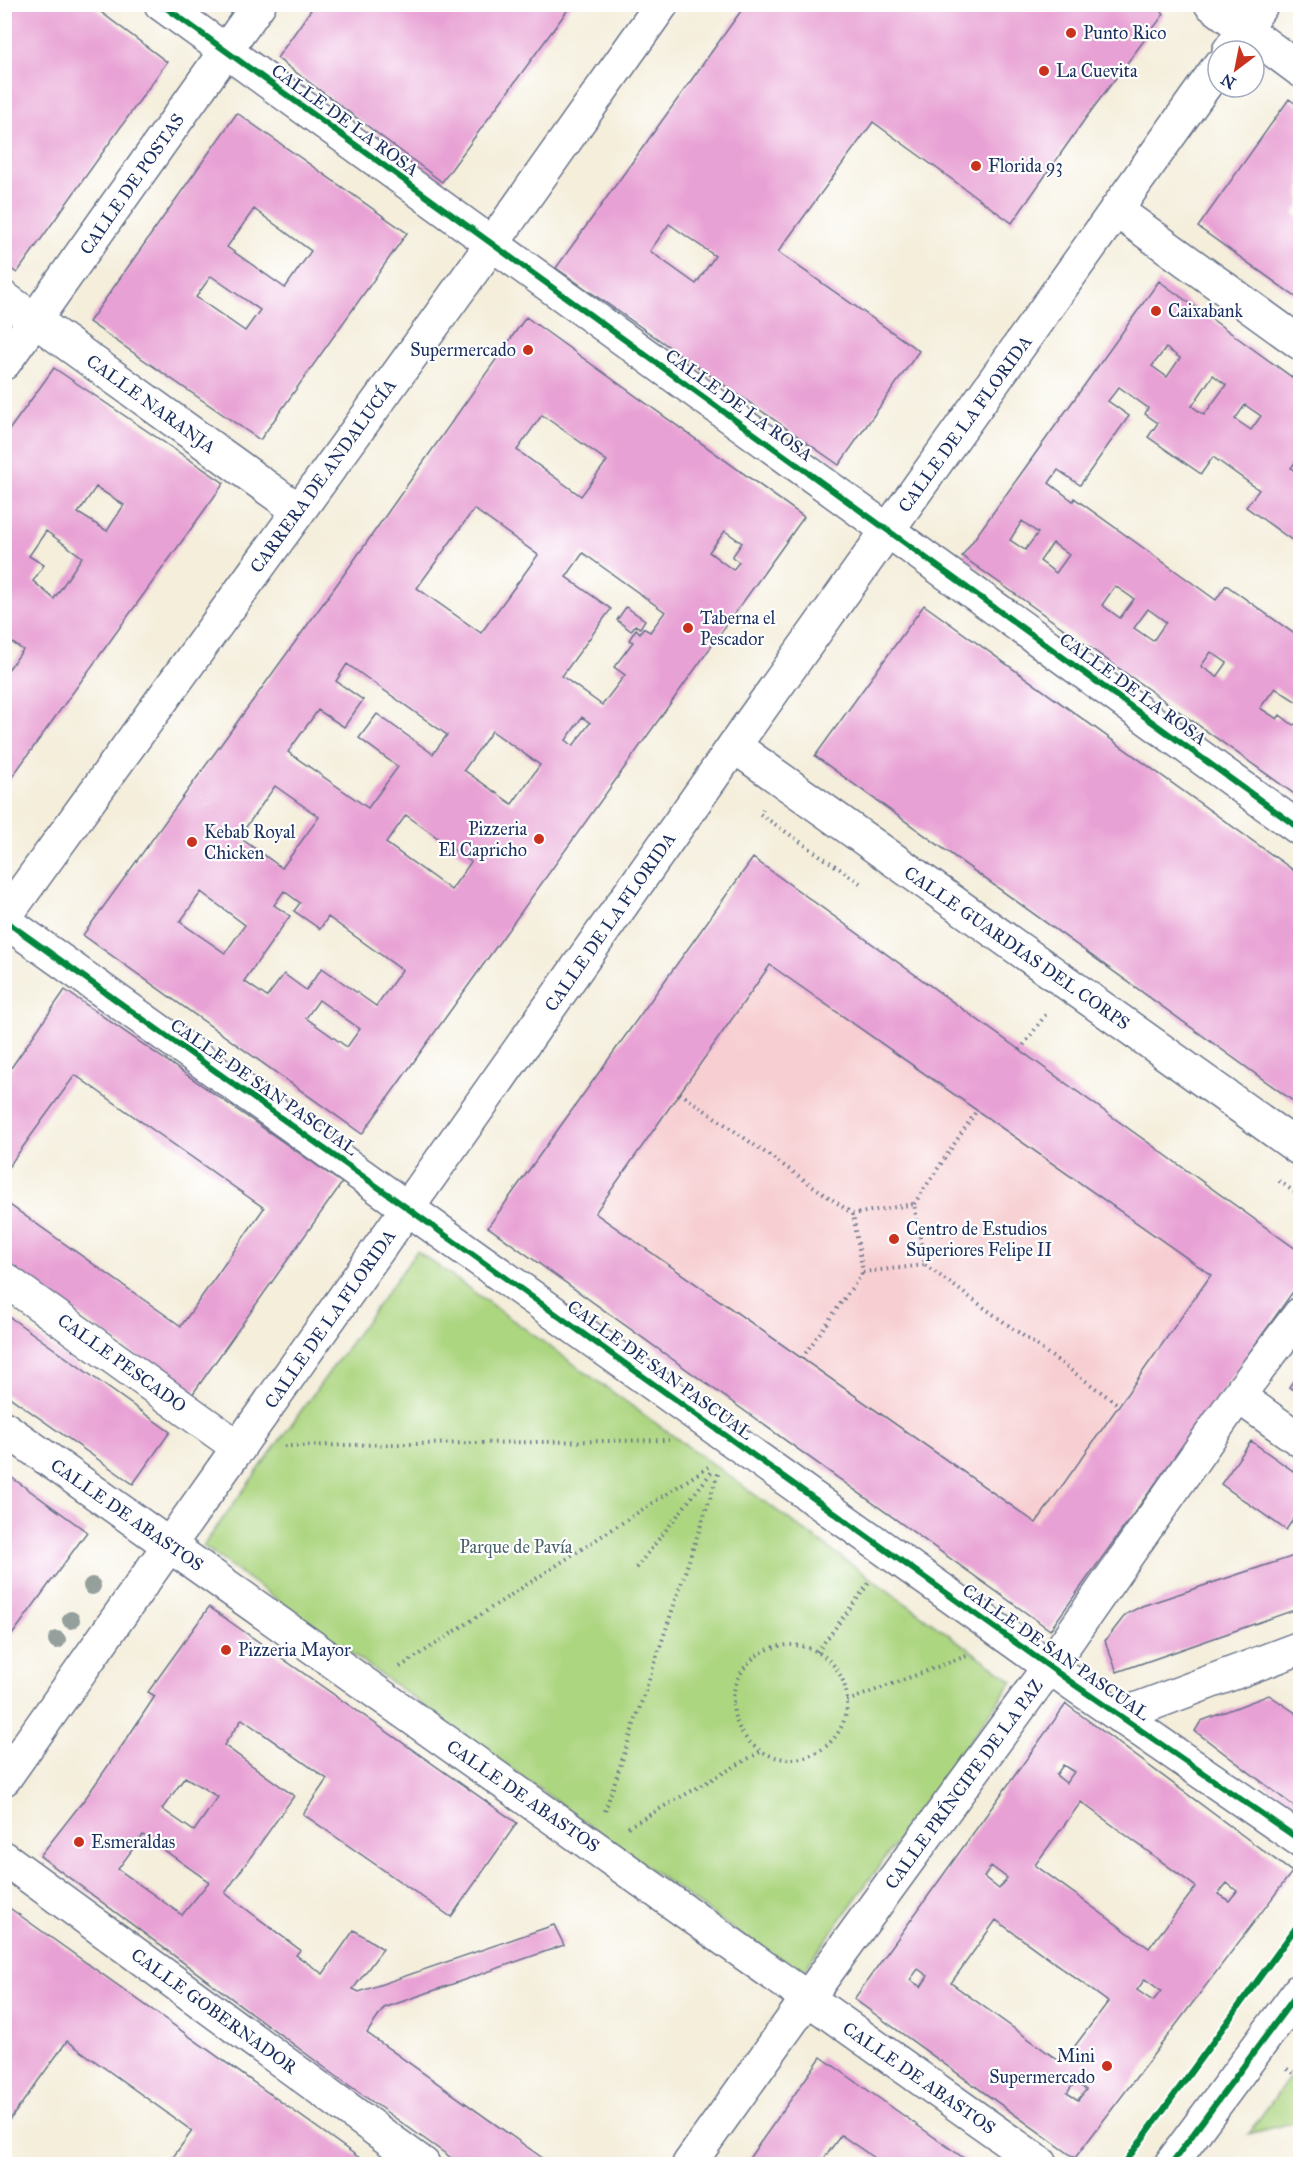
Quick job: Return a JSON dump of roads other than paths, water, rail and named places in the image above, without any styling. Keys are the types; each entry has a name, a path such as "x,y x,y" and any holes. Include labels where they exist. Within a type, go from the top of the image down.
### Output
{"street":[{"name":"CALLE DE LA ROSA","path":"161,4 1300,829"},
{"name":"CALLE DE POSTAS","path":"4,363 260,4"},
{"name":"CARRERA DE ANDALUCÍA","path":"4,919 663,4"},
{"path":"1211,4 1300,70"},
{"name":"CALLE DE LA FLORIDA","path":"4,1779 734,746 1206,84"},
{"path":"1116,210 1300,343"},
{"name":"CALLE NARANJA","path":"4,298 298,510"},
{"name":"CALLE GUARDIAS DEL CORPS","path":"734,746 1300,1149"},
{"name":"CALLE DE SAN PASCUAL","path":"4,919 1119,1716 1300,1840"},
{"name":"CALLE PESCADO","path":"4,1279 239,1448"},
{"name":"CALLE PRÍNCIPE DE LA PAZ","path":"689,2164 1049,1666 1238,1396 1300,1314"},
{"path":"1238,1396 1300,1440"},
{"name":"CALLE DE ABASTOS","path":"4,1428 1041,2164"},
{"path":"1119,1716 1300,1648"},
{"name":"CALLE GOBERNADOR","path":"4,1858 423,2164"},
{"path":"1171,2164 1300,1990"}],"place":[{"name":"Punto Rico","path":"1071,33"},
{"name":"La Cuevita","path":"1044,71"},
{"name":"Florida 93","path":"976,166"},
{"name":"Caixabank","path":"1156,311"},
{"name":"Supermercado","path":"528,350"},
{"name":"Taberna el Pescador","path":"688,628"},
{"name":"Pizzeria El Capricho","path":"539,839"},
{"name":"Kebab Royal Chicken","path":"192,842"},
{"name":"Centro de Estudios Superiores Felipe II","path":"894,1239"},
{"name":"Pizzeria Mayor","path":"226,1650"},
{"name":"Esmeraldas","path":"79,1842"},
{"name":"Mini Supermercado","path":"1107,2066"}],"park label":[{"name":"Parque de Pavía","path":"516,1547"}]}
